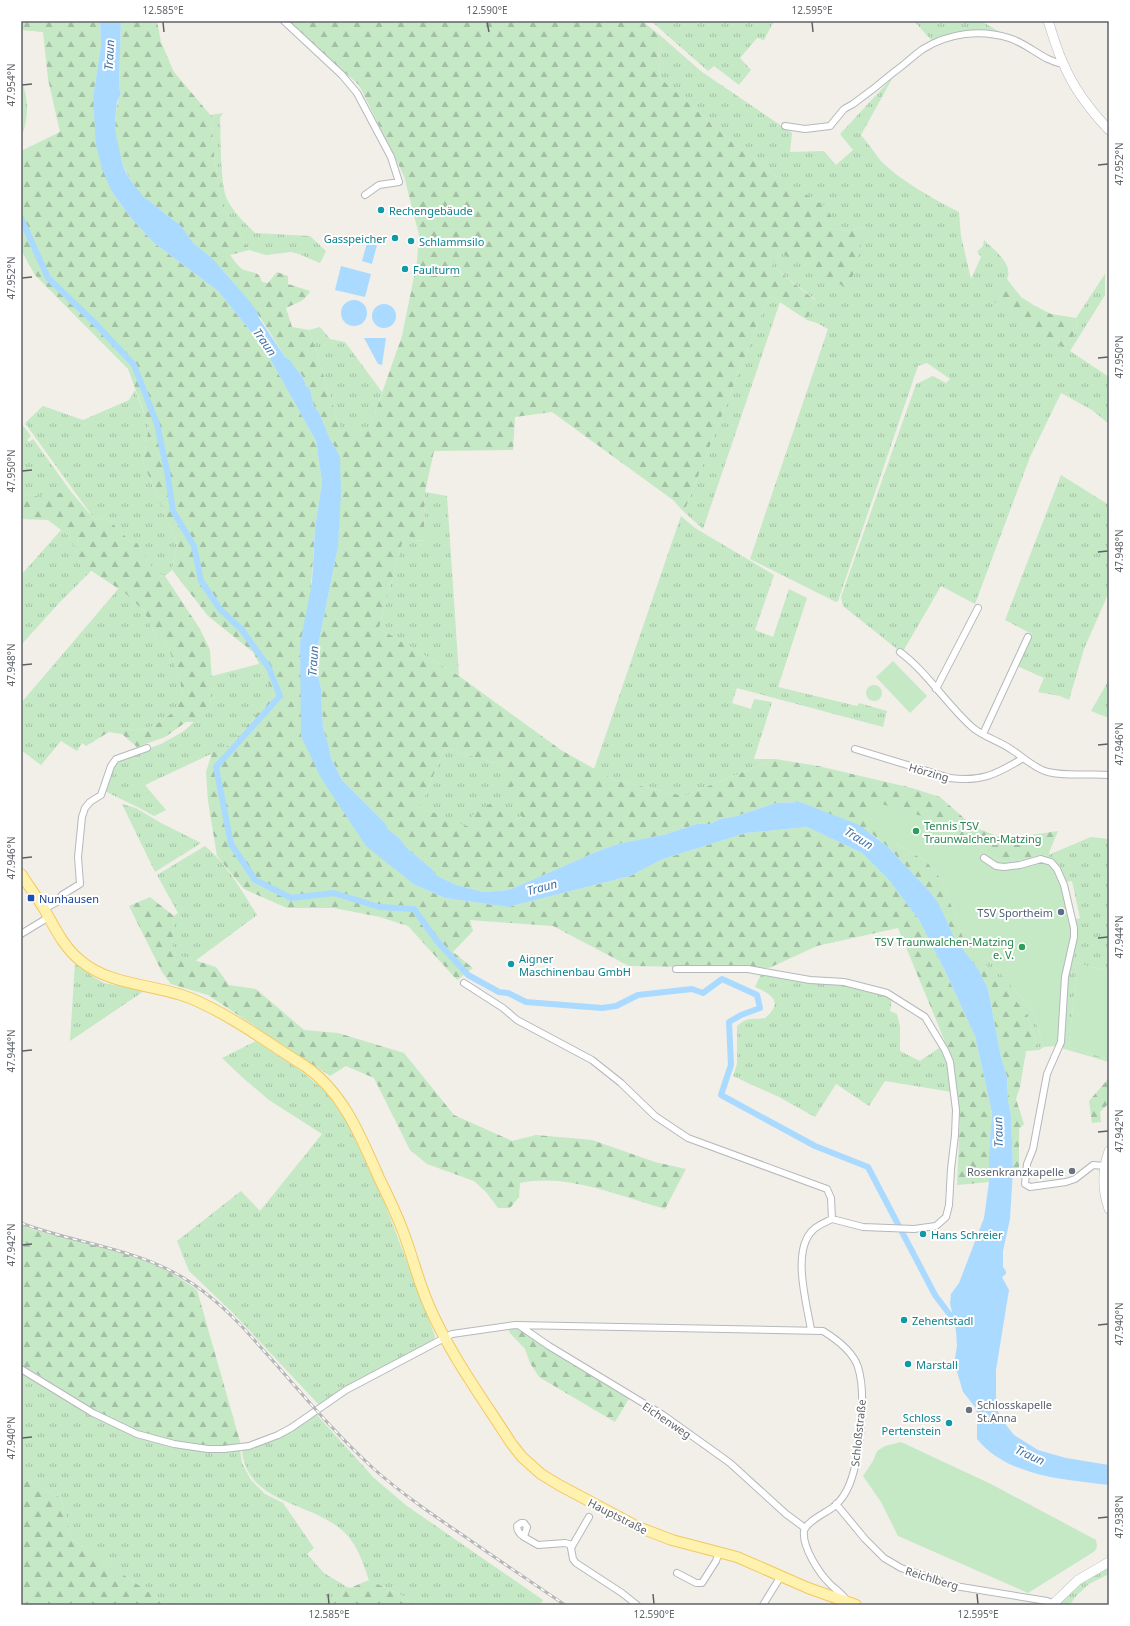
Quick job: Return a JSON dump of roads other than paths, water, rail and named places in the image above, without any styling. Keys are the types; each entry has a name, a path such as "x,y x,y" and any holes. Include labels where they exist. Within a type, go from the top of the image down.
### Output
{"main road":[{"path":"1048,21 1063,64 1074,84 1094,113 1109,130"},
{"name":"Hauptstraße","path":"21,874 67,948 89,967 107,976 158,988 203,1004 272,1045 305,1066 320,1078 343,1105 362,1140 403,1232 429,1306 444,1339 511,1443 522,1457 536,1470 559,1485 638,1527 672,1540 742,1559 817,1592 851,1603"},
{"path":"1109,1151 1105,1166 1104,1188 1109,1209"},
{"path":"1052,1604 1078,1580 1109,1562"}],"street":[{"path":"284,21 358,93 391,157 399,182 379,185 365,195"},
{"path":"785,126 805,129 830,126 844,109 853,104 923,49 955,35 974,33 993,34 1028,46 1053,62 1063,64"},
{"path":"936,689 978,608"},
{"path":"983,734 1028,637"},
{"path":"900,652 915,665 960,716 974,729 1001,743 1046,772 1058,774 1109,775"},
{"path":"21,934 46,913 62,895 80,884 78,856 83,812 87,805 101,795 114,761 118,758 147,748"},
{"name":"Hörzing","path":"855,750 959,780 991,776 1020,760 1022,757"},
{"path":"984,858 996,866 1004,867 1020,865 1041,859 1051,862 1057,870 1064,885 1074,928 1074,937 1065,977 1060,1042 1047,1074 1033,1149 1027,1164 1025,1184 1030,1187 1066,1182 1074,1179 1093,1165 1105,1166"},
{"path":"676,969 748,969 810,980 844,982 887,993 925,1017 945,1050 950,1062 956,1116 956,1135 951,1169 950,1205 946,1217 936,1226 905,1229 863,1227 832,1219 812,1231 804,1248 801,1266 811,1330"},
{"path":"464,983 503,1008 518,1020 592,1060 621,1083 655,1116 688,1138 827,1189 831,1198 832,1219"},
{"name":"Schloßstraße","path":"21,1369 93,1413 137,1434 193,1448 232,1449 256,1444 278,1435 291,1428 316,1409 351,1386 452,1334 509,1325 823,1331 843,1346 858,1366 861,1381 861,1419 854,1470 850,1484 836,1504 812,1521 805,1528"},
{"name":"Eichenweg","path":"520,1325 549,1346 663,1415 730,1463 786,1514 805,1528"},
{"name":"Reichlberg","path":"836,1504 865,1540 884,1558 901,1568 955,1586 1047,1601 1052,1604"},
{"path":"589,1517 572,1545 573,1559 576,1563 622,1592 637,1605"},
{"path":"805,1528 804,1536 807,1547 821,1574 851,1603"},
{"path":"524,1537 538,1545 565,1543 572,1545"},
{"path":"677,1573 696,1583 702,1583 720,1552"},
{"path":"763,1605 780,1576"}],"water":[{"name":"Traun","path":"100,21 121,21 119,87 121,94 117,102 115,120 116,135 126,173 143,196 181,226 194,244 213,259 257,311 259,318 285,357 291,361 302,375 306,386 310,389 314,406 319,412 330,439 340,456 341,494 338,547 316,656 321,688 323,729 331,758 342,780 385,823 388,829 399,838 408,849 432,869 436,875 456,885 484,892 509,890 603,849 622,843 663,835 697,824 710,824 720,819 737,816 775,803 800,802 859,825 887,846 931,893 939,904 955,939 979,970 988,989 1001,1057 1007,1077 1008,1100 1011,1115 1013,1169 1010,1219 1003,1251 1003,1267 1006,1274 1002,1277 1009,1290 996,1370 996,1408 1003,1421 1014,1435 1038,1450 1066,1458 1109,1465 1109,1485 1074,1481 1037,1474 1004,1461 989,1451 977,1439 977,1413 975,1407 963,1392 955,1365 957,1346 956,1331 950,1303 951,1294 959,1283 984,1218 989,1182 989,1153 992,1113 975,1036 945,971 919,920 888,879 862,853 807,827 746,833 663,859 630,876 508,907 445,898 415,885 366,846 321,778 301,736 300,644 312,582 315,528 322,482 316,441 264,348 218,291 154,243 131,218 112,192 102,169 96,145 93,97 101,45"},
{"path":"367,243 377,245 372,264 362,261"},
{"path":"341,266 371,274 365,297 335,290"},
{"path":"354,300 363,304 367,313 363,322 354,326 345,322 341,313 345,304"},
{"path":"379,304 389,304 396,311 396,321 389,328 379,328 372,321 372,311"},
{"path":"364,338 386,338 382,365 378,364"}],"waterway":[{"path":"21,218 48,278 96,324 134,365 157,424 167,471 173,511 194,546 201,581 220,609 242,630 269,668 280,696 216,767 231,844 255,880 291,898 334,893 379,907 414,909 437,941 468,975 499,992 508,993 526,1002 602,1008 616,1006 638,995 692,989 703,993 722,979 757,995 760,1008 741,1015 729,1022 731,1065 721,1095 815,1146 868,1167 935,1295 959,1327"}],"railway":[{"path":"21,1223 152,1262 173,1272 203,1291 240,1325 331,1426 374,1469 429,1512 565,1605"}],"place":[{"name":"Rechengebäude","path":"381,210"},
{"name":"Gasspeicher","path":"395,238"},
{"name":"Schlammsilo","path":"411,241"},
{"name":"Faulturm","path":"405,269"},
{"name":"Tennis TSV Traunwalchen-Matzing","path":"916,831"},
{"name":"Nunhausen","path":"31,898"},
{"name":"TSV Sportheim","path":"1061,912"},
{"name":"TSV Traunwalchen-Matzing e. V.","path":"1022,947"},
{"name":"Aigner Maschinenbau GmbH","path":"511,964"},
{"name":"Rosenkranzkapelle","path":"1072,1171"},
{"name":"Hans Schreier","path":"923,1234"},
{"name":"Zehentstadl","path":"904,1320"},
{"name":"Marstall","path":"908,1364"},
{"name":"Schlosskapelle St.Anna","path":"969,1410"},
{"name":"Schloss Pertenstein","path":"949,1423"}]}
